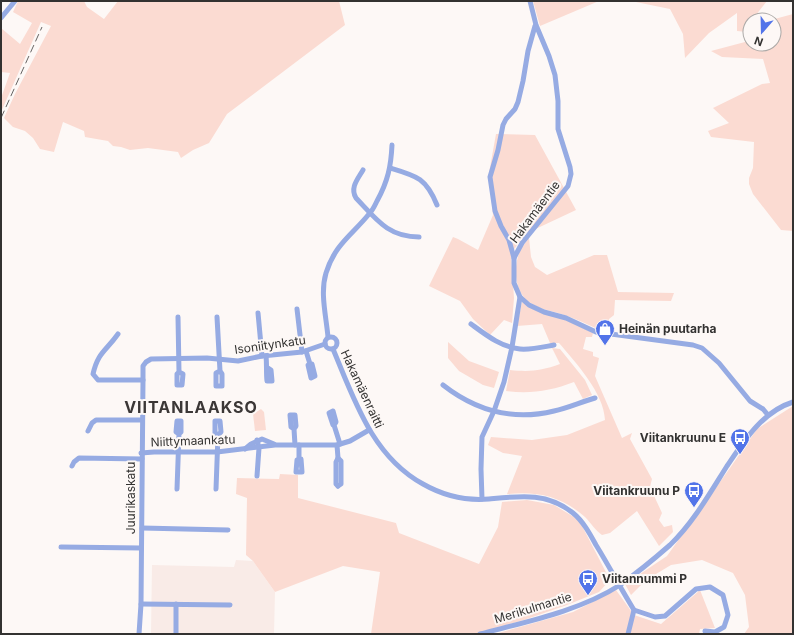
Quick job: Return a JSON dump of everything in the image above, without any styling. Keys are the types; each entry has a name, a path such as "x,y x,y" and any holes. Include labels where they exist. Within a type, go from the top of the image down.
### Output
{"street":[{"path":"1,18 15,1"},
{"name":"Hakamäentie","path":"520,297 514,283 514,258 522,244 568,186 571,174 558,129 558,101 555,75 536,25 530,1"},
{"path":"514,258 509,240 495,211 490,177 498,150 503,125 515,109 518,102 528,51 536,25"},
{"path":"328,337 334,337 337,340 337,344 333,349 329,348 325,344 325,340 328,337 323,294 326,274 333,255 343,241 370,213 384,189 390,168 392,145"},
{"path":"390,168 417,178 427,185 432,192 437,205"},
{"path":"363,170 355,184 353,193 370,213 387,229 395,233 411,237 419,237"},
{"path":"482,499 482,437 494,411 504,382 512,347 520,297"},
{"path":"520,297 529,305 544,312 566,318 596,332 702,348 719,363 750,401 763,409 768,415"},
{"path":"297,309 304,352 310,364"},
{"path":"258,313 264,356 268,368"},
{"path":"178,317 179,372"},
{"path":"217,317 220,371"},
{"path":"471,324 488,337 505,346 521,349 554,345"},
{"path":"118,334 96,362 93,374 98,380 143,380"},
{"name":"Isoniitynkatu","path":"146,362 151,359 179,358 207,358 238,361 264,356 304,352 325,344"},
{"name":"Hakamäenraitti","path":"333,349 369,430 383,451 392,461 413,479 451,496 462,499 524,496 541,497 555,502 574,513 588,531 634,610"},
{"name":"Juurikaskatu","path":"138,634 141,604 143,366 146,362"},
{"path":"443,385 474,405 506,413 530,415 554,411 595,398"},
{"name":"Merikulmantie","path":"480,634 585,603 619,585 659,554 681,532 698,510 744,441 768,415 793,402"},
{"path":"88,431 92,423 96,420 142,420"},
{"path":"334,425 338,444 338,458 336,462 338,473"},
{"path":"294,429 299,459"},
{"name":"Niittymaankatu","path":"72,466 74,462 80,458 142,456 179,452 217,452 275,445 338,444 350,441 369,430"},
{"path":"178,434 178,489"},
{"path":"216,489 218,435"},
{"name":"Niittymaankatu","path":"245,449 257,440 262,439 275,445"},
{"path":"257,440 259,448 258,476"},
{"path":"142,528 228,530"},
{"path":"61,547 141,548"},
{"path":"628,634 634,610 655,617 665,616 696,589 710,587 723,595 728,615 724,627 715,632 705,631"},
{"path":"141,604 230,605"},
{"path":"176,604 176,634"}],"shaded area":[{"path":"18,1 84,1 87,7 104,19 118,1 339,1 345,25 227,114 209,143 193,150 181,158 178,152 148,148 130,150 113,146 108,141 85,137 84,131 63,122 54,152 40,149 33,138 25,131 13,127 4,118 51,26 41,22 1,112 1,98 10,73 1,72 1,28 20,44 32,23 13,12"},
{"path":"533,1 599,1 540,26"},
{"path":"631,1 767,1 758,12 742,12 742,32 737,31 737,13 709,33 685,58 683,34 670,9"},
{"path":"793,14 793,231 781,230 753,194 749,184 749,178 753,168 754,142 711,137 708,131 729,123 713,108 762,84 770,83 763,59 722,57 711,51 742,43 742,52 782,52 782,17"},
{"path":"496,134 535,135 576,210 527,233 511,253 514,298 512,323 504,320 490,335 473,319 460,301 429,286 453,237 478,250 493,215 489,173"},
{"path":"529,238 531,257 535,267 547,275 594,255 607,255 618,292 674,293 671,301 615,300 614,315 609,319 607,332 572,318 538,307 529,302 520,292 516,278 516,264 518,257 522,247"},
{"path":"522,302 593,333 592,337 586,337 583,349 593,352 593,356 599,358 595,376 622,438 632,433 630,439 652,479 650,487 662,513 659,520 664,527 672,525 673,532 659,546 637,511 610,533 602,535 576,510 549,496 529,493 507,494 522,456 503,453 488,445 491,437 532,440 567,435 605,420 600,399 588,379 559,343 550,343 542,324 517,326"},
{"path":"448,342 469,361 499,372 494,388 483,385 459,371 448,358"},
{"path":"552,348 560,349 585,380 592,395 583,399 574,382 557,388 540,391 506,391 510,370 535,370 560,364"},
{"path":"793,406 793,634 744,634 749,627 745,595 733,573 702,560 671,565 646,580 631,595 625,584 667,556 757,429"},
{"path":"261,409 264,412 266,430 255,431 253,414"},
{"path":"280,474 298,475 298,498 396,523 399,533 479,564 498,527 502,502 527,500 554,505 579,520 610,580 599,592 567,605 524,620 474,634 371,634 380,572 343,566 275,592 253,561 246,555 247,498 236,494 237,478 279,479"},
{"path":"236,560 253,561 275,592 274,634 151,634 152,565 234,567"},
{"path":"616,590 634,615 661,624 700,590 715,628 700,629 699,634 495,634 573,612"}],"railway":[{"path":"1,118 42,27"}],"place":[{"name":"Heinän puutarha","path":"605,346"},
{"name":"Viitankruunu E","path":"740,455"},
{"name":"Viitankruunu P","path":"694,508"},
{"name":"Viitannummi P","path":"588,596"}],"district":[{"name":"VIITANLAAKSO","path":"191,407"}]}
